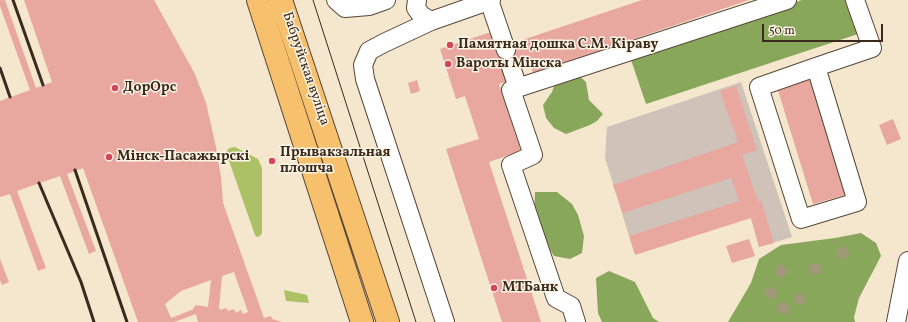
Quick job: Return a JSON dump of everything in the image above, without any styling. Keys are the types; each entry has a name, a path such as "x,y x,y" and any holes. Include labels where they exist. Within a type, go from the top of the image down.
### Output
{"main road":[{"name":"Бабруйская вуліца","path":"258,0 361,318"},
{"name":"Бабруйская вуліца","path":"281,0 388,321"}],"street":[{"path":"336,0 345,8 386,0"},
{"path":"417,0 416,8 421,16 432,21"},
{"path":"445,322 365,79 363,65 369,51 432,21 490,0 518,88"},
{"path":"576,322 571,306 556,298 511,165 533,155 511,90 787,0"},
{"path":"816,67 857,202 801,219 759,87 816,67 872,48 855,0"},
{"path":"896,322 908,261"}],"shaded area":[{"path":"741,82 792,237 759,247 751,218 629,236 605,158 607,127"}],"green space":[{"path":"802,0 846,0 858,34 646,104 630,57"},
{"path":"575,72 586,82 589,100 603,114 597,121 590,125 566,134 554,128 546,118 543,105 552,92 556,80"},
{"path":"235,147 258,159 262,168 262,233 257,237 227,155 227,150"},
{"path":"535,192 557,192 572,204 578,215 584,236 582,253 570,259 554,256 538,231 534,216"},
{"path":"861,233 876,243 881,256 859,298 854,317 855,322 728,322 751,283 759,259 781,245"},
{"path":"609,271 635,282 653,318 659,322 602,322 598,313 596,278"},
{"path":"284,290 307,295 309,303 286,301"}],"building":[{"name":"Мінск-Пасажырскі","path":"0,0 5,0 36,88 52,82 24,0 154,0 195,74 206,103 216,147 221,177 223,203 264,318 271,316 272,319 282,322 198,322 196,314 174,322 138,322 83,168 67,174 96,251 89,254 60,176 17,191 46,268 38,271 10,194 0,197 0,101 30,90 0,6","holes":["234,272 248,312 243,314 241,310 236,313 234,309 228,311 226,308 220,310 219,307 222,276","211,280 208,307 196,305 193,308 194,309 171,318 165,304 181,291"]},
{"path":"642,0 749,0 533,73 529,61 507,68 511,80 499,84 521,151 489,162 541,322 502,322 446,149 479,139 465,96 456,99 440,49 494,31 506,50 524,44 522,40"},
{"path":"809,74 845,195 813,204 776,84"},
{"path":"417,80 420,91 411,94 408,83"},
{"path":"736,86 757,150 742,155 758,201 761,200 774,243 759,247 751,218 635,255 629,236 739,201 731,178 623,213 613,185 738,142 720,91"},
{"path":"893,119 901,139 887,145 879,125"},
{"path":"749,239 755,256 732,263 726,246"},
{"path":"0,259 9,282 2,285 0,280"}],"tram line":[{"path":"313,0 416,322"}],"railway":[{"path":"13,0 43,85"},
{"path":"0,68 10,97"},
{"path":"75,170 127,322"},
{"path":"39,183 81,282 94,322"}],"place":[{"name":"Памятная дошка С.М. Кіраву","path":"450,45"},
{"name":"Вароты Мінска","path":"448,64"},
{"name":"ДорОрс","path":"115,88"},
{"name":"Мінск-Пасажырскі","path":"109,157"},
{"name":"Прывакзальная плошча","path":"272,161"},
{"name":"МТБанк","path":"494,288"}]}
